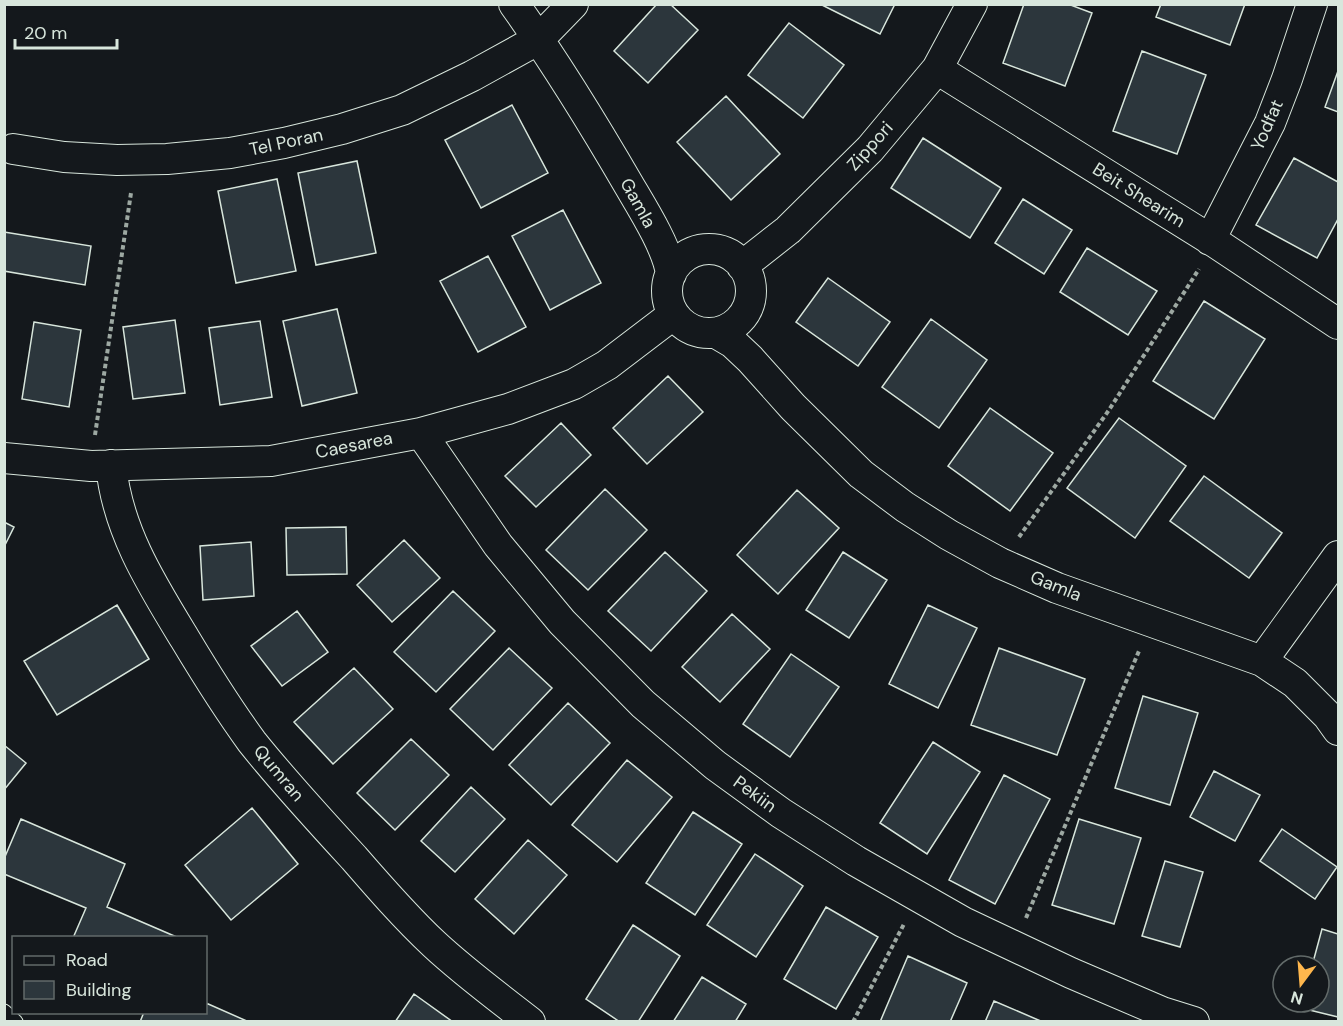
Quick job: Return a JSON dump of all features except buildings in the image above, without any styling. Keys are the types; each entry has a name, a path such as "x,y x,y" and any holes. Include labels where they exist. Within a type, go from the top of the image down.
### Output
{"street":[{"name":"Gamla","path":"514,4 599,134 646,214 668,262 671,274"},
{"name":"Tel Poran","path":"13,149 64,157 117,160 167,159 230,153 342,129 402,110 472,76 539,39 573,4"},
{"name":"Zippori","path":"742,266 788,230 862,157 937,69 972,4"},
{"name":"Yodfat","path":"1213,242 1270,123 1312,4"},
{"name":"Beit Shearim","path":"937,69 1213,242 1338,324"},
{"name":"Gamla","path":"599,134 673,226 686,239 704,250"},
{"path":"712,250 732,256 742,266 749,278 751,292 749,305 743,317 733,326 716,333 694,331 674,314 668,296 669,281 675,268 685,258 697,251 712,250"},
{"name":"Caesarea","path":"4,458 101,466 271,461 421,433 508,409 574,384 608,365 674,314"},
{"name":"Gamla","path":"743,317 750,339 762,363 793,407"},
{"name":"Gamla","path":"716,333 750,359 793,407 861,474 905,507 949,535 1057,588 1262,662 1294,683 1328,716 1338,730"},
{"name":"Pekiin","path":"421,433 498,545 562,622 643,704 715,765 781,813 856,861 963,922 1071,973 1162,1012 1194,1022"},
{"name":"Qumran","path":"101,466 113,485 122,521 136,553 160,599 209,679 252,741 314,814 435,945 530,1022"},
{"path":"1262,662 1338,556"}],"lane":[{"path":"4,1012 15,1022"}],"path":[{"path":"101,466 135,159"},
{"path":"1000,562 1109,410 1213,242"},
{"path":"1014,946 1151,622"},
{"path":"853,1022 918,897"}]}
